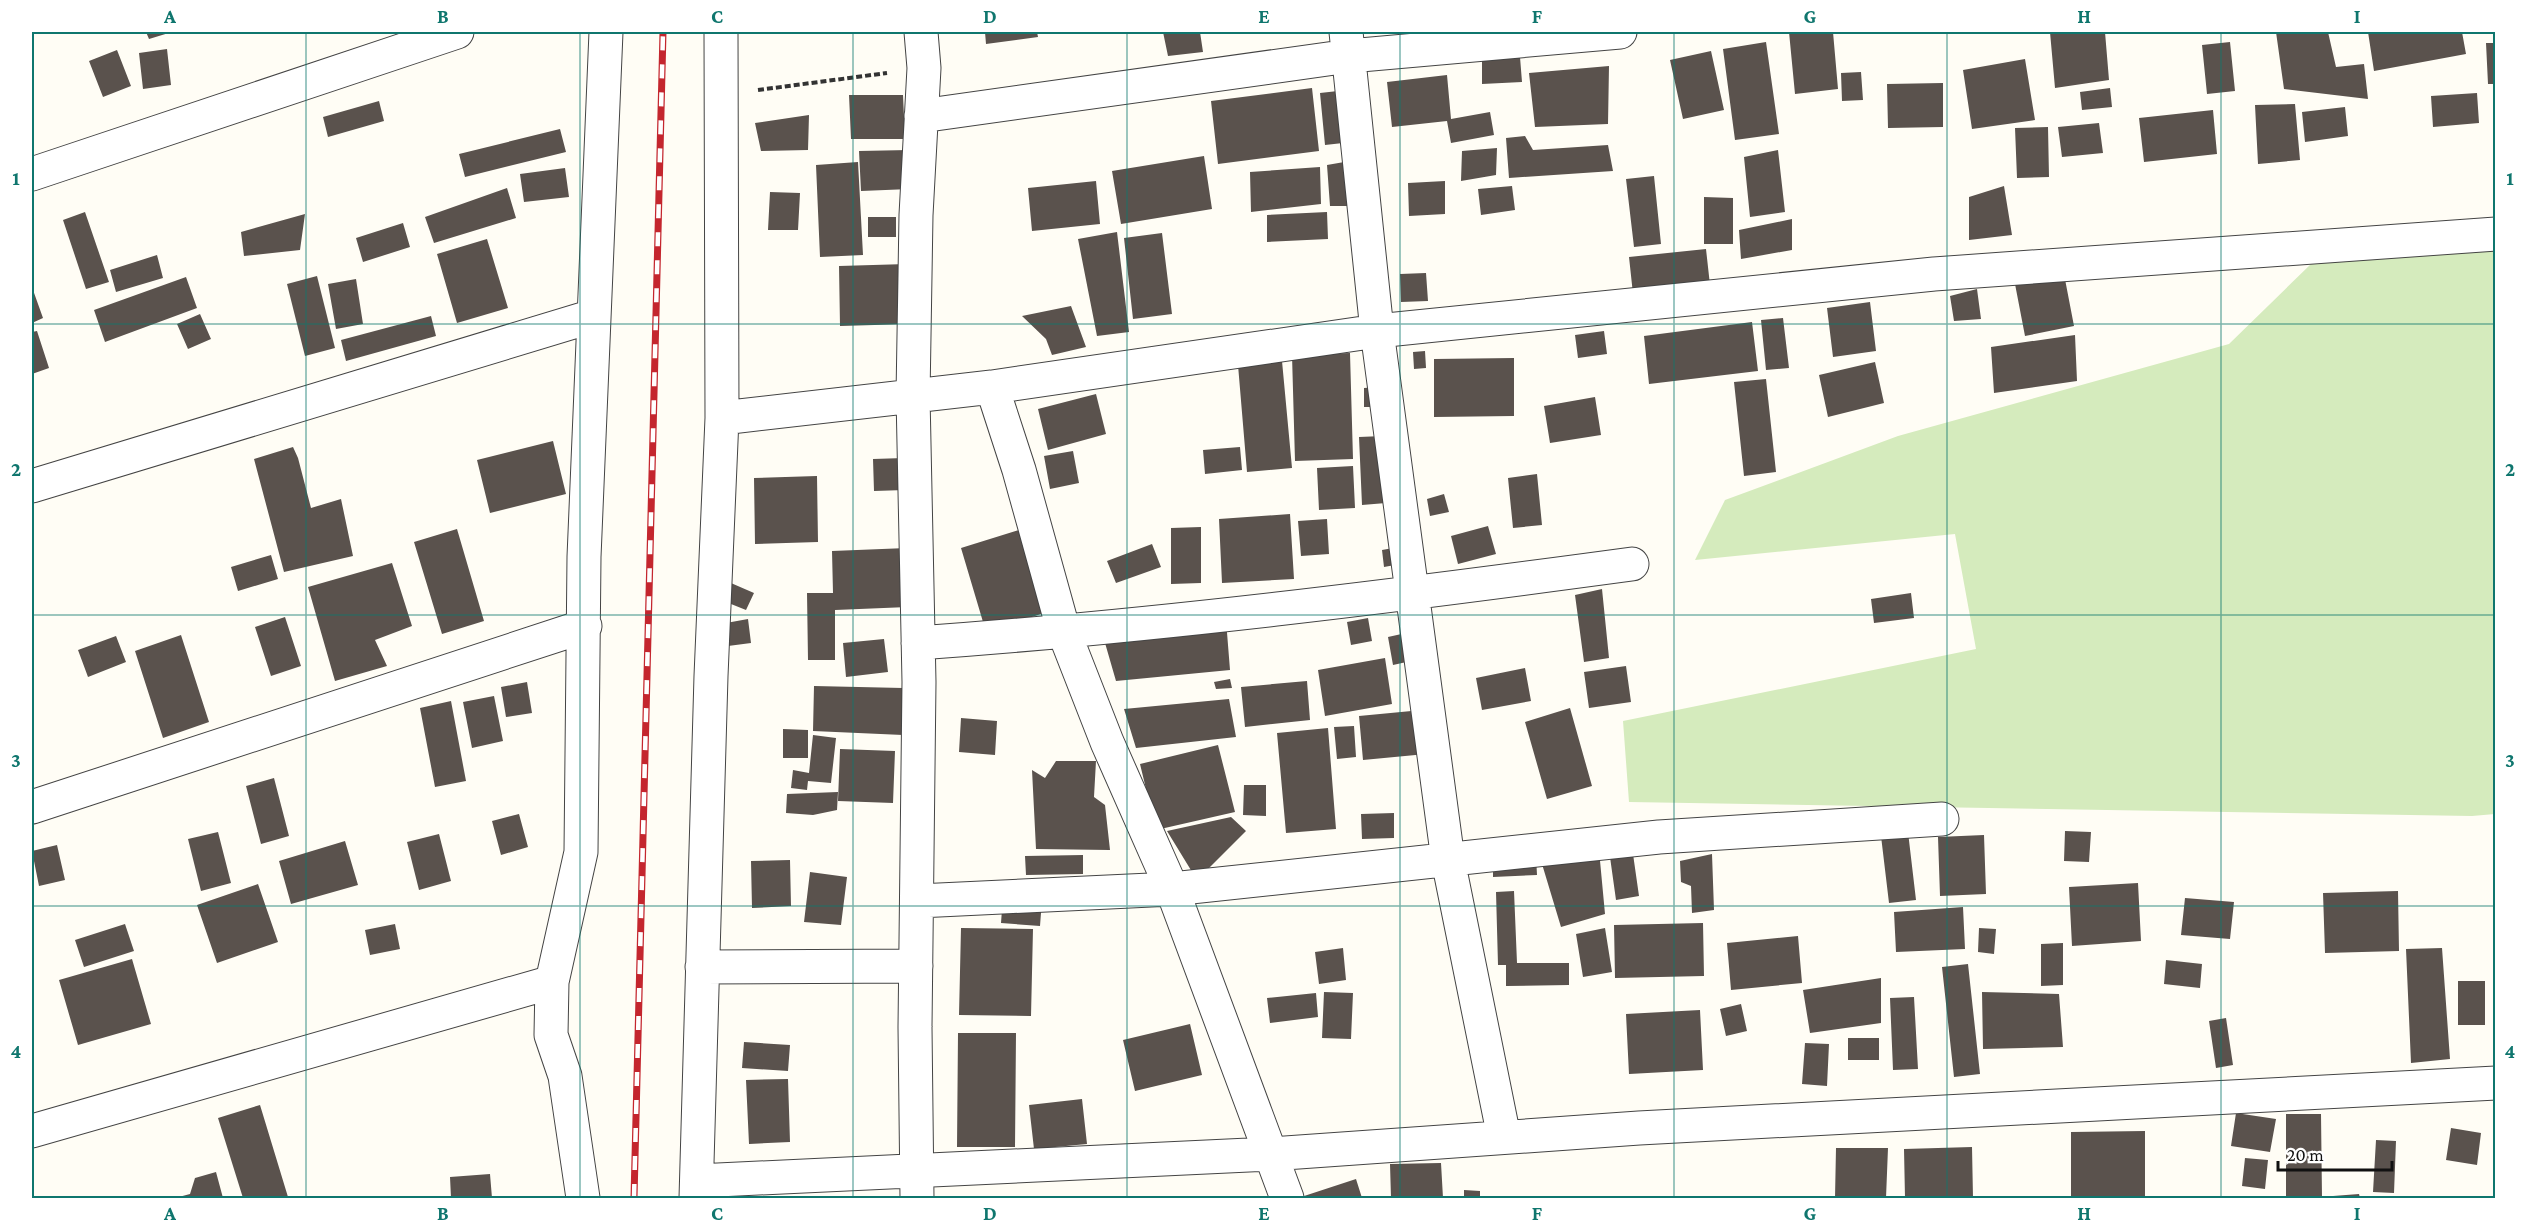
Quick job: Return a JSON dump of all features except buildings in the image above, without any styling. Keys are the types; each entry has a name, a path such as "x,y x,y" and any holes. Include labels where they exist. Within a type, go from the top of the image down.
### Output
{"street":[{"path":"32,174 458,32"},
{"path":"583,1198 565,1076 551,1035 552,982 581,852 584,557 606,32"},
{"path":"721,32 722,418 710,688 696,1190 917,1185 1270,1154 1651,1127 2496,1083"},
{"path":"917,1185 918,643 913,396 916,215 924,68 921,32"},
{"path":"921,116 1348,44 1620,32"},
{"path":"1348,44 1377,331 1448,860 1504,1137"},
{"path":"722,418 992,387 1377,331 1934,274 2496,234"},
{"path":"32,486 593,316"},
{"path":"992,387 1019,470 1065,632 1107,742 1172,889 1287,1198"},
{"path":"918,643 1065,632 1414,594 1632,564"},
{"path":"32,807 585,626"},
{"path":"918,901 1172,889 1659,837 1942,819"},
{"path":"702,967 916,966"},
{"path":"32,1131 552,982"}],"path":[{"path":"722,94 924,68"}],"green space":[{"path":"2495,245 2495,814 2472,816 1629,802 1623,721 1976,649 1955,534 1695,560 1725,500 1898,436 2229,344 2312,263"}],"railway":[{"path":"634,1198 663,32"}]}
